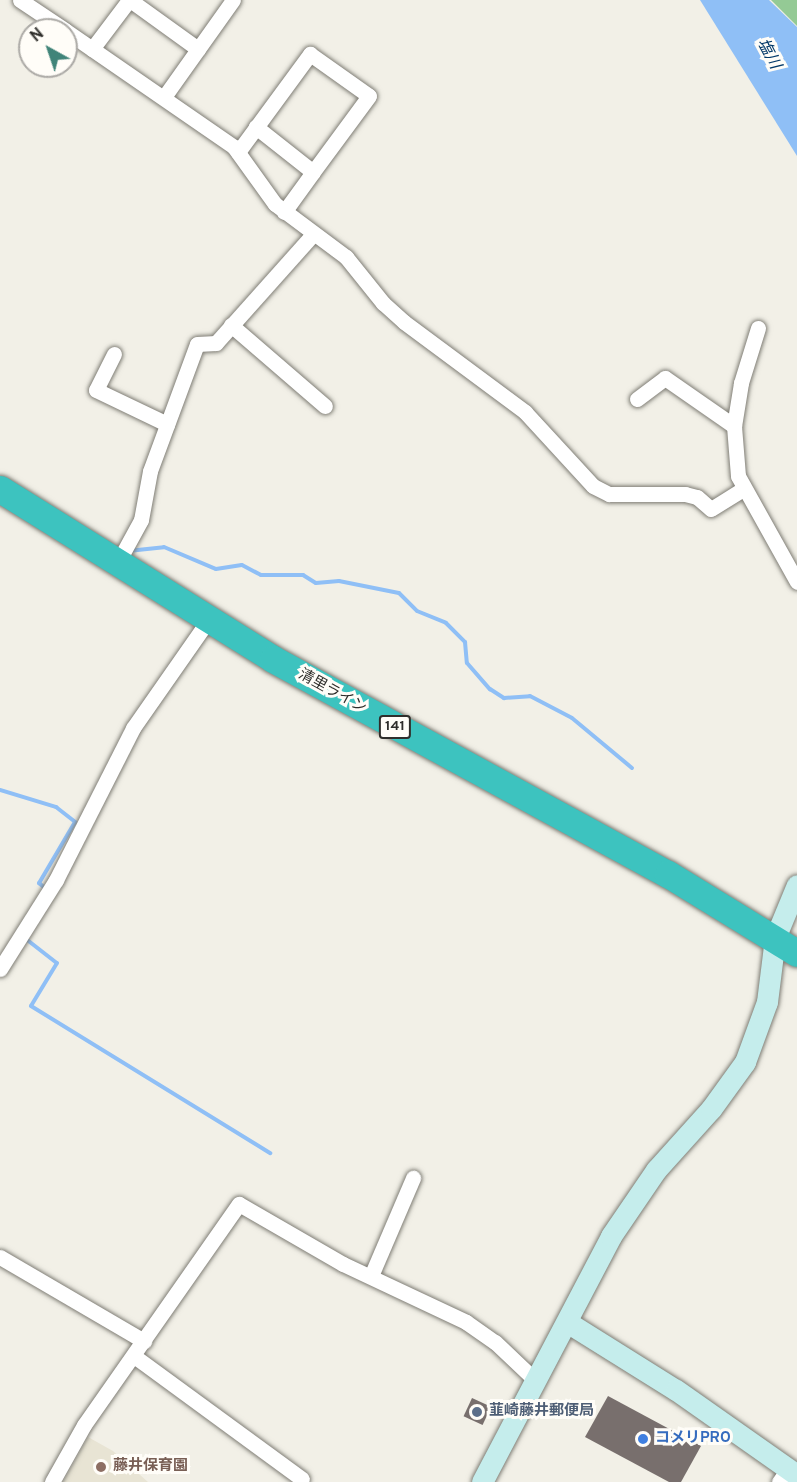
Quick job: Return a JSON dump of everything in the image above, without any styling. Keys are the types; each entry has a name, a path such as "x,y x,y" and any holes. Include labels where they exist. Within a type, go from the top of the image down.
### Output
{"highway":[{"name":"清里ライン","path":"0,489 208,619 337,695 668,874 797,953"}],"street":[{"path":"20,0 47,18"},
{"path":"92,49 129,0 198,49"},
{"path":"164,97 233,0"},
{"path":"78,39 164,97 238,152 284,212 346,257 383,303 404,322 525,412 593,486 609,494 685,494 697,497 711,509 744,488"},
{"path":"238,152 310,54 369,96 284,212"},
{"path":"256,127 313,172"},
{"path":"118,562 141,520 150,471 197,344 216,343 313,234"},
{"path":"231,325 326,406"},
{"path":"758,328 741,383 734,426 738,476 793,569 797,582"},
{"path":"114,354 96,390 167,424"},
{"path":"637,399 665,378 734,426"},
{"path":"0,969 56,880 133,728 208,619"},
{"path":"482,1482 534,1380 636,1196 745,1062 767,1002 775,938 797,885"},
{"path":"371,1276 413,1178"},
{"path":"52,1482 84,1425 239,1204 371,1276 466,1322 495,1342 534,1380"},
{"path":"0,1257 144,1341"},
{"path":"567,1322 676,1390 788,1475"},
{"path":"134,1356 302,1479"}],"shaded area":[{"name":"藤井保育園","path":"88,1437 113,1451 148,1482 63,1482"}],"green space":[{"path":"771,0 797,0 797,26"}],"water":[{"name":"塩川","path":"700,0 769,0 797,27 797,156"}],"building":[{"path":"608,1396 701,1446 681,1482 669,1482 585,1437"},
{"name":"韮崎藤井郵便局","path":"472,1398 491,1407 483,1425 464,1416"}],"waterway":[{"path":"128,551 164,547 216,569 242,565 261,575 303,575 316,583 339,581 399,593 417,611 446,623 465,642 467,663 490,689 504,698 530,696 572,718 632,768"},
{"path":"0,790 56,807 75,822 39,883 45,888"},
{"path":"26,939 57,963 31,1006 270,1153"}],"place":[{"name":"韮崎藤井郵便局","path":"477,1412"},
{"name":"コメリPRO","path":"643,1439"},
{"name":"藤井保育園","path":"101,1467"}]}
